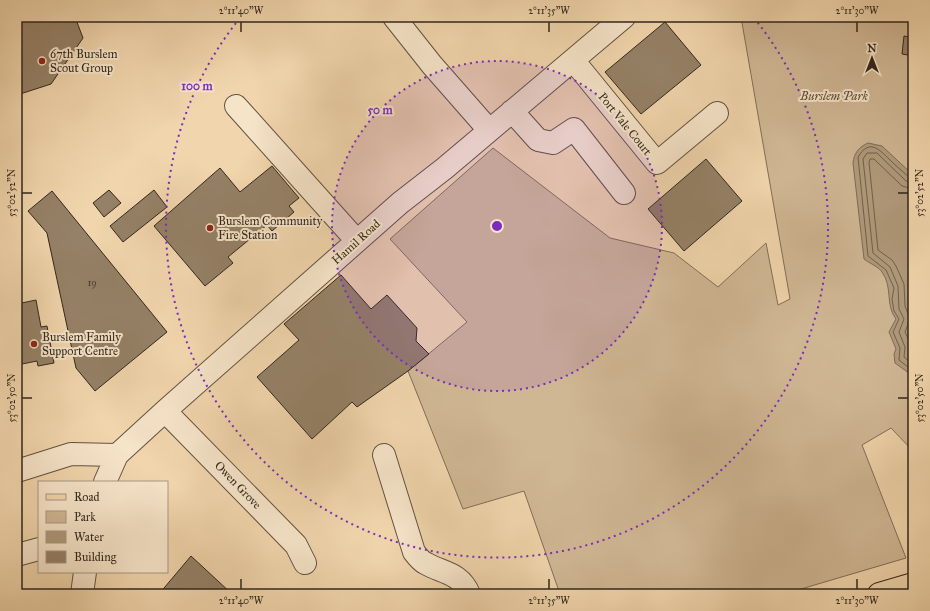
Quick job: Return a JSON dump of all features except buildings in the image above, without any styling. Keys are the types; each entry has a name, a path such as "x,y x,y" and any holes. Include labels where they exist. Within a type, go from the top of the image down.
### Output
{"main road":[{"path":"879,594 913,584"}],"street":[{"path":"394,17 432,65 489,130"},
{"name":"Hamil Road","path":"105,481 117,455 165,411 400,203 445,168 624,17"},
{"name":"Port Vale Court","path":"573,60 657,163 717,113"},
{"path":"236,106 357,241"},
{"path":"512,111 538,140 553,143 574,130 624,193"},
{"name":"Owen Grove","path":"165,411 296,545 305,563"},
{"path":"17,471 70,454 117,455"},
{"path":"384,455 414,552 425,563 446,571 465,585 469,594"},
{"path":"17,555 38,549"},
{"path":"82,594 85,573"}],"green space":[{"name":"Burslem Park","path":"741,17 913,17 913,451 891,428 862,445 906,558 784,594 560,594 524,491 463,509 408,371 467,322 390,239 493,148 610,238 674,253 718,287 766,243 778,305 790,299"}],"water":[{"path":"868,143 882,146 913,175 913,376 895,363 894,354 896,349 889,332 896,319 891,308 885,278 879,268 864,259 853,163 854,156 862,146"}],"place":[{"name":"67th Burslem Scout Group","path":"42,61"},
{"name":"Burslem Community Fire Station","path":"210,228"},
{"name":"Burslem Family Support Centre","path":"34,344"}]}
